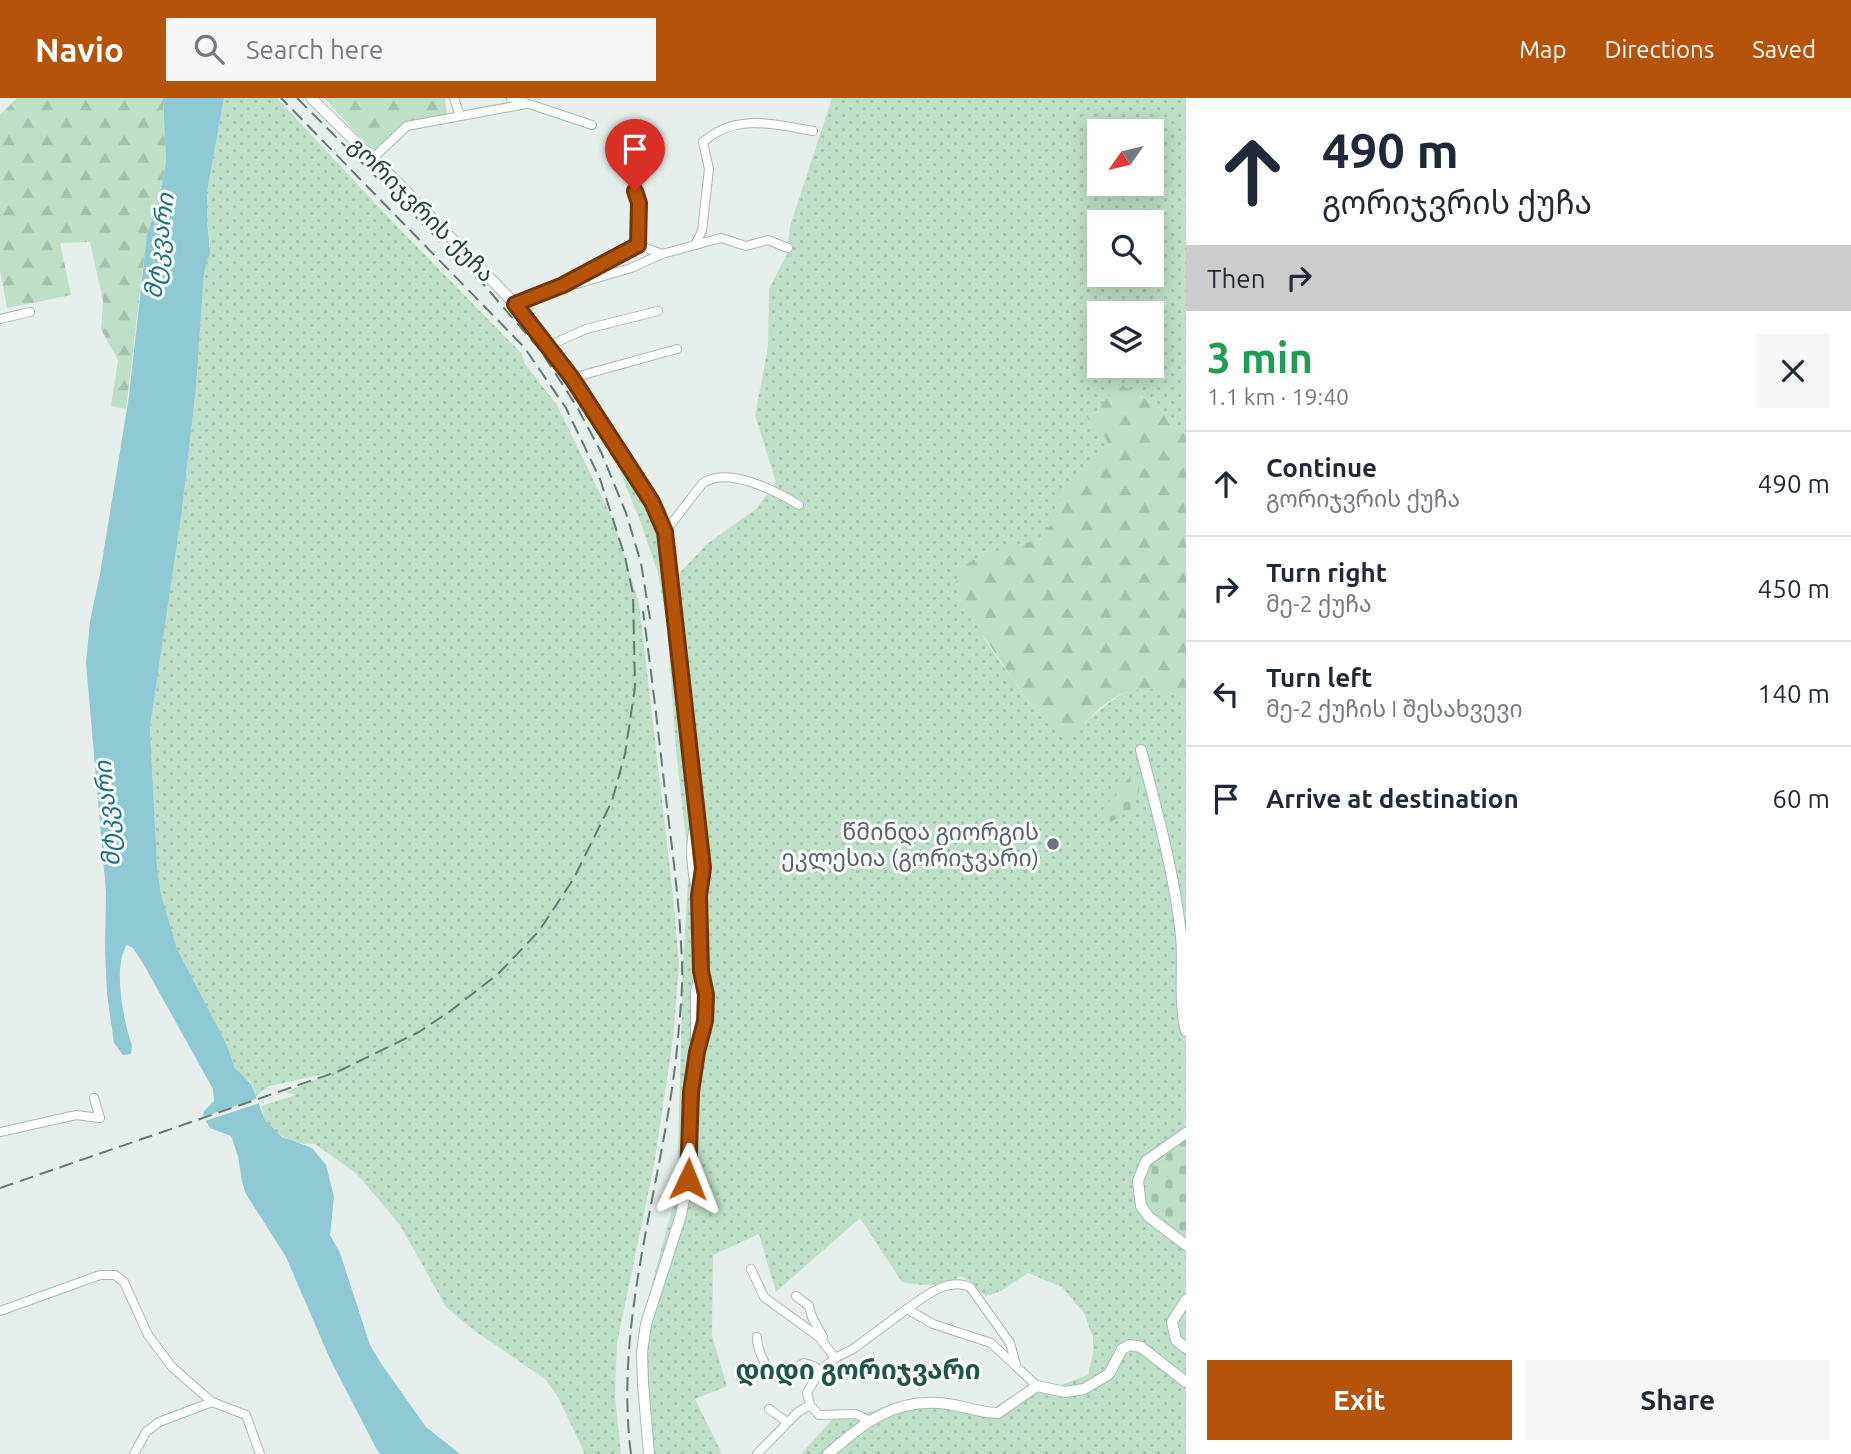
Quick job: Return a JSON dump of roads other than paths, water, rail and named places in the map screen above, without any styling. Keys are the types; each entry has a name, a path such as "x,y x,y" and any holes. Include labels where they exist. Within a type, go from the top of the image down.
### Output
{"main road":[{"name":"გორიჯვრის ქუჩა","path":"311,98 515,304 572,378 652,502 665,532 703,868 699,896 701,971 696,992 697,1052 691,1092 688,1179 681,1215 646,1324 642,1352 642,1384 649,1454"},
{"path":"1141,750 1173,882 1181,935 1180,981 1186,1031"},
{"path":"1186,1133 1146,1161 1138,1181 1141,1206 1149,1217 1186,1245"},
{"path":"1186,1300 1172,1322 1175,1340 1186,1348"},
{"path":"828,1454 869,1420 886,1411 914,1404 939,1403 998,1413 1037,1386 1065,1392 1084,1390 1109,1374 1122,1349 1130,1345 1141,1346 1186,1382"}],"street":[{"path":"454,98 460,117"},
{"path":"510,98 592,125"},
{"path":"373,158 407,127 526,104"},
{"path":"695,245 702,231 709,169 703,142 711,134 738,122 774,124 813,131"},
{"path":"638,245 639,203 635,191 640,158"},
{"path":"563,285 577,284 631,268 662,254 721,238 746,246 768,240 788,248"},
{"path":"515,304 563,285 638,245 662,254"},
{"path":"548,346 586,329 658,311"},
{"path":"0,318 30,312"},
{"path":"572,378 677,349"},
{"path":"665,532 702,484 718,476 759,485 799,505"},
{"path":"0,1132 76,1115 100,1118 94,1098"},
{"path":"751,1269 764,1297 819,1337 833,1356"},
{"path":"0,1311 100,1275 115,1275 124,1282 148,1335 172,1367 212,1402 246,1415 260,1454"},
{"path":"869,1420 856,1414 819,1415 810,1405 807,1393 833,1356 853,1349 941,1287 961,1283 970,1287 1010,1343 1016,1365"},
{"path":"796,1296 809,1306 833,1356"},
{"path":"907,1309 933,1324 991,1343 1037,1386"},
{"path":"757,1337 757,1349 769,1372 776,1377 804,1363 820,1371"},
{"path":"134,1454 146,1432 159,1422 212,1402"},
{"path":"757,1454 787,1422 810,1405"},
{"path":"769,1409 787,1422"}],"water":[{"name":"მტკვარი","path":"163,98 224,98 207,192 210,252 204,272 196,388 182,510 150,727 157,866 161,894 177,949 226,1043 235,1068 251,1084 265,1120 282,1137 312,1148 326,1165 334,1197 330,1235 340,1253 370,1345 426,1427 460,1454 380,1454 376,1448 330,1359 286,1257 246,1194 231,1136 210,1128 203,1116 204,1111 214,1101 213,1089 144,965 133,948 127,945 120,967 120,980 123,1009 132,1046 131,1054 123,1055 114,1043 107,994 106,892 86,663 90,621 129,396 147,234 159,201 166,161"}],"railway":[{"path":"0,1188 339,1071 419,1032 449,1012 498,974 539,931 574,878 612,801 625,754 635,687 633,594 625,557 600,479 566,408 524,347 281,98"},
{"path":"297,98 485,286 541,351 577,407 601,452 626,513 641,563 650,619"},
{"path":"631,1454 627,1402 629,1349 643,1246 672,1090 682,983 675,877 643,611"}],"place":[{"name":"წმინდა გიორგის ეკლესია (გორიჯვარი)","path":"1053,844"}],"district":[{"name":"დიდი გორიჯვარი","path":"858,1369"}]}
